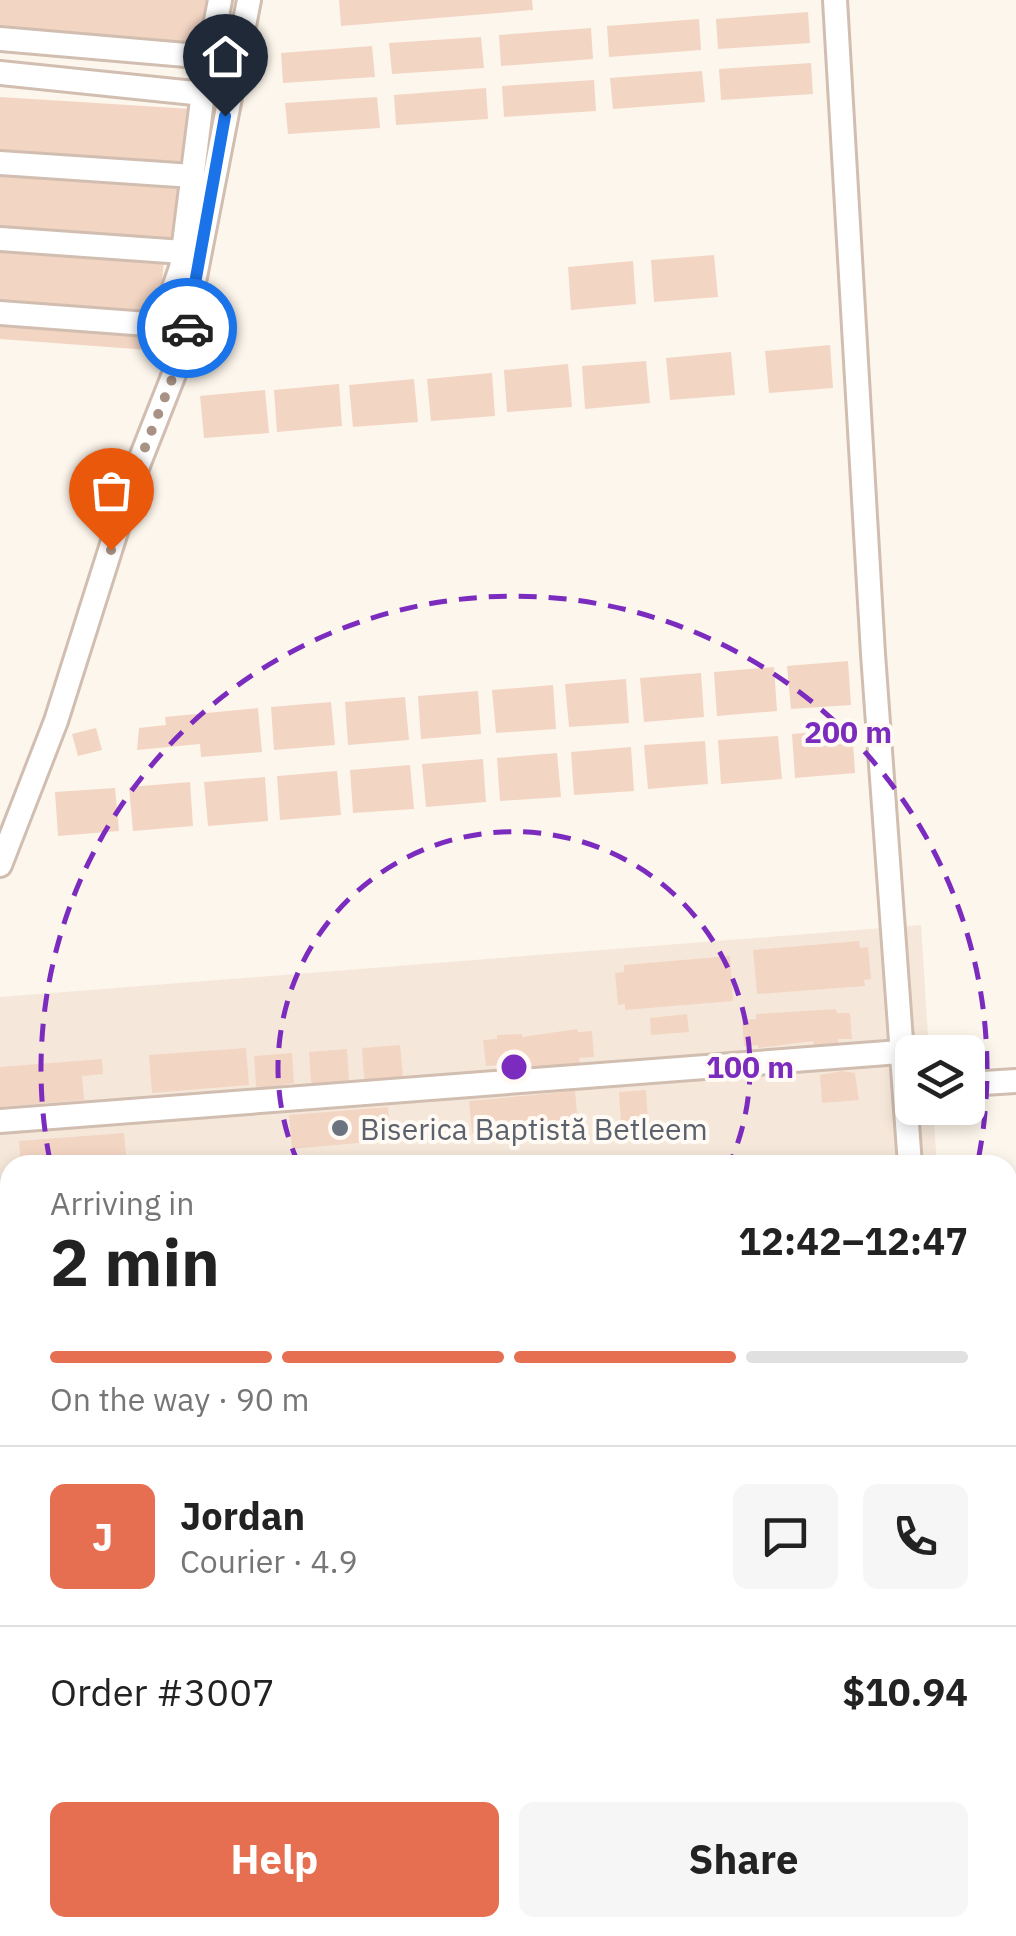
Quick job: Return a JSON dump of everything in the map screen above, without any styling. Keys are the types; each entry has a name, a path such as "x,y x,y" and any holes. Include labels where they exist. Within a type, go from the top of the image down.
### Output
{"street":[{"path":"0,313 161,325 181,268 204,84 220,0"},
{"path":"0,865 56,721 133,478 178,364 249,0"},
{"path":"835,0 899,1035"},
{"path":"0,39 209,57"},
{"path":"0,73 194,93 204,84"},
{"path":"0,163 192,176"},
{"path":"0,239 183,252"},
{"path":"0,1121 895,1052"},
{"path":"985,1083 1016,1081"},
{"path":"909,1125 910,1155"}],"shaded area":[{"path":"921,925 928,1035 895,1035 895,1125 934,1125 936,1155 0,1155 0,997"}],"building":[{"path":"0,0 208,0 204,48 0,31"},
{"path":"339,0 532,0 533,10 341,26"},
{"path":"808,12 810,43 718,49 716,19"},
{"path":"699,19 701,50 609,57 607,26"},
{"path":"591,28 593,59 501,66 499,35"},
{"path":"481,37 484,68 392,74 389,43"},
{"path":"372,46 375,77 283,83 281,53"},
{"path":"811,63 813,94 721,100 719,69"},
{"path":"702,71 705,102 613,109 610,78"},
{"path":"594,80 596,111 504,117 502,86"},
{"path":"486,88 488,119 396,125 394,95"},
{"path":"0,97 192,109 184,167 0,154"},
{"path":"377,97 380,128 288,134 285,103"},
{"path":"0,171 180,183 176,241 0,230"},
{"path":"0,250 164,262 158,318 0,307"},
{"path":"714,255 718,297 654,302 651,260"},
{"path":"633,261 636,304 571,310 568,267"},
{"path":"0,321 168,334 162,351 0,339"},
{"path":"830,345 833,388 769,393 765,351"},
{"path":"731,352 735,395 670,400 666,358"},
{"path":"646,361 650,403 585,409 582,366"},
{"path":"568,364 572,407 507,412 504,370"},
{"path":"492,373 495,416 431,421 427,379"},
{"path":"414,379 418,422 353,427 349,385"},
{"path":"339,384 342,426 277,432 274,390"},
{"path":"265,390 269,433 204,438 200,396"},
{"path":"848,661 851,705 791,709 787,666"},
{"path":"774,667 777,711 717,716 714,672"},
{"path":"701,673 704,717 644,722 640,678"},
{"path":"626,679 629,723 569,727 565,684"},
{"path":"553,685 556,729 496,733 492,690"},
{"path":"478,691 481,734 421,739 418,696"},
{"path":"405,697 409,740 348,745 345,702"},
{"path":"331,702 335,745 274,750 271,707"},
{"path":"258,708 262,752 201,757 200,744 137,750 139,728 166,725 165,717"},
{"path":"96,728 102,750 78,756 72,734"},
{"path":"852,729 855,773 795,778 792,734"},
{"path":"778,736 782,779 721,784 718,740"},
{"path":"705,741 708,784 648,789 644,745"},
{"path":"631,747 634,791 574,795 571,752"},
{"path":"557,753 561,797 500,801 497,758"},
{"path":"483,759 486,802 426,807 422,764"},
{"path":"410,765 414,809 353,813 350,770"},
{"path":"337,771 341,815 280,820 277,776"},
{"path":"265,777 268,821 208,826 204,782"},
{"path":"190,782 193,826 133,831 129,787"},
{"path":"115,788 119,831 58,836 55,792"},
{"path":"859,941 860,948 868,947 871,979 864,980 865,986 757,994 753,950"},
{"path":"730,956 733,1001 625,1010 625,1004 618,1005 615,973 624,972 624,965"},
{"path":"836,1009 837,1013 850,1013 852,1039 814,1045 813,1041 758,1048 744,1046 742,1020 756,1019 756,1014"},
{"path":"687,1014 689,1032 651,1035 650,1018"},
{"path":"577,1029 592,1031 594,1057 579,1058 580,1063 499,1070 499,1065 486,1066 483,1040 497,1039 497,1035 522,1037"},
{"path":"400,1045 403,1075 368,1081 364,1078 362,1048"},
{"path":"246,1048 249,1085 152,1093 149,1055"},
{"path":"347,1049 349,1080 315,1085 311,1082 309,1052"},
{"path":"292,1053 294,1083 260,1089 256,1086 254,1056"},
{"path":"102,1059 103,1074 82,1076 84,1100 0,1107 0,1067"},
{"path":"855,1073 859,1100 822,1103 820,1075"},
{"path":"646,1090 648,1121 621,1123 619,1092"},
{"path":"575,1091 578,1123 472,1133 469,1101"},
{"name":"Biserica Baptistă Betleem","path":"388,1107 391,1140 292,1149 289,1115"},
{"path":"124,1133 126,1155 20,1155 19,1141"}],"way so far":[{"path":"111,550 133,478 178,364 187,328"}],"place":[{"name":"Biserica Baptistă Betleem","path":"340,1128"}],"route":[{"path":"187,328 225,116"}]}
